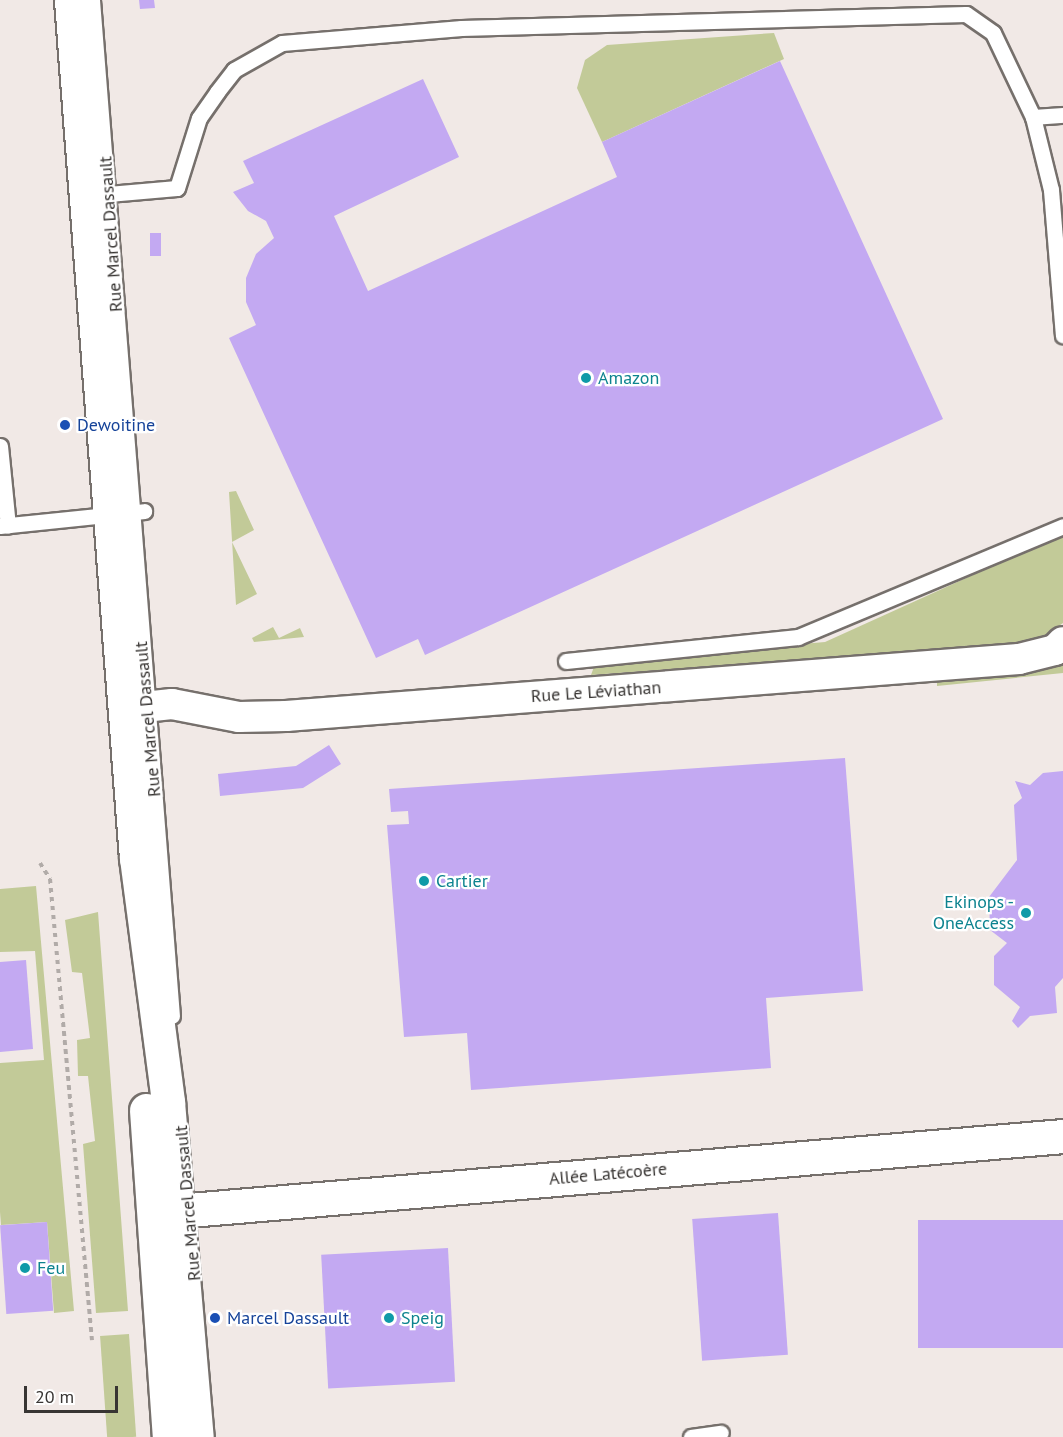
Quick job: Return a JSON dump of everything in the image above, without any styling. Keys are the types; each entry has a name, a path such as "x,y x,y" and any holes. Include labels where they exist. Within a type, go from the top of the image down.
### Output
{"street":[{"name":"Rue Marcel Dassault","path":"71,0 96,195 128,513 141,914 137,960 173,1211 197,1437"},
{"name":"Rue Le Léviathan","path":"136,708 195,707 239,717 285,716 1019,659 1055,650 1063,642"},
{"name":"Allée Latécoère","path":"173,1211 1063,1136"},
{"name":"Rue Marcel Dassault","path":"170,1437 173,1211"}],"lane":[{"name":"Rue Marcel Dassault","path":"92,0 96,195"},
{"path":"96,195 177,188 199,118 217,92 234,70 282,43 461,27 966,14 993,33 1033,117 1051,190 1063,336"},
{"path":"1033,117 1063,115"},
{"path":"0,446 4,526 128,513"},
{"path":"566,661 798,637 1063,526"},
{"name":"Rue Marcel Dassault","path":"136,708 173,1211 208,1437"},
{"path":"692,1437 721,1433"}],"path":[{"path":"40,863 50,879 92,1340"}],"green space":[{"path":"774,33 784,59 602,142 577,88 585,60 607,45"},
{"path":"236,491 254,530 232,542 229,492"},
{"path":"1063,534 1063,623 1036,642 591,675 595,664 606,661 825,642"},
{"path":"232,542 257,594 236,605"},
{"path":"273,627 279,638 300,628 304,637 254,642 252,638"},
{"path":"1063,657 1063,673 937,686 937,678"},
{"path":"36,886 74,1311 54,1313 47,1222 1,1225 0,1212 0,1063 44,1060 35,951 0,952 0,889"},
{"path":"98,912 128,1311 96,1313 83,1144 95,1141 88,1076 78,1076 77,1040 90,1038 82,973 72,972 65,920"},
{"path":"129,1334 136,1437 107,1437 100,1336"}],"building":[{"path":"139,0 154,0 155,8 140,9"},
{"name":"Amazon","path":"780,61 943,419 425,655 418,639 376,658 229,338 256,325 246,302 246,278 256,254 274,238 266,221 248,211 233,192 254,183 243,161 423,79 459,157 334,216 368,291 617,177 602,142"},
{"path":"150,233 161,233 161,256 150,256"},
{"path":"329,745 341,764 303,788 220,796 218,774 296,766"},
{"path":"845,758 863,991 766,998 771,1068 471,1090 467,1033 404,1037 387,825 409,824 408,811 391,812 389,789"},
{"name":"Ekinops - OneAccess","path":"1063,771 1063,978 1055,987 1057,1013 1030,1016 1018,1028 1012,1021 1020,1007 994,985 994,956 1007,943 990,930 989,897 1017,860 1014,805 1022,798 1015,781 1030,785 1043,773"},
{"path":"26,960 33,1049 0,1052 0,962"},
{"path":"778,1213 788,1355 702,1361 692,1219"},
{"path":"918,1220 1063,1220 1063,1348 918,1348"},
{"name":"Feu","path":"47,1222 53,1311 6,1314 0,1225"},
{"name":"Speig","path":"448,1248 455,1382 328,1388 321,1255"}],"place":[{"name":"Amazon","path":"586,378"},
{"name":"Dewoitine","path":"65,425"},
{"name":"Cartier","path":"424,881"},
{"name":"Ekinops - OneAccess","path":"1026,913"},
{"name":"Feu","path":"25,1268"},
{"name":"Marcel Dassault","path":"215,1318"},
{"name":"Speig","path":"389,1318"}]}
